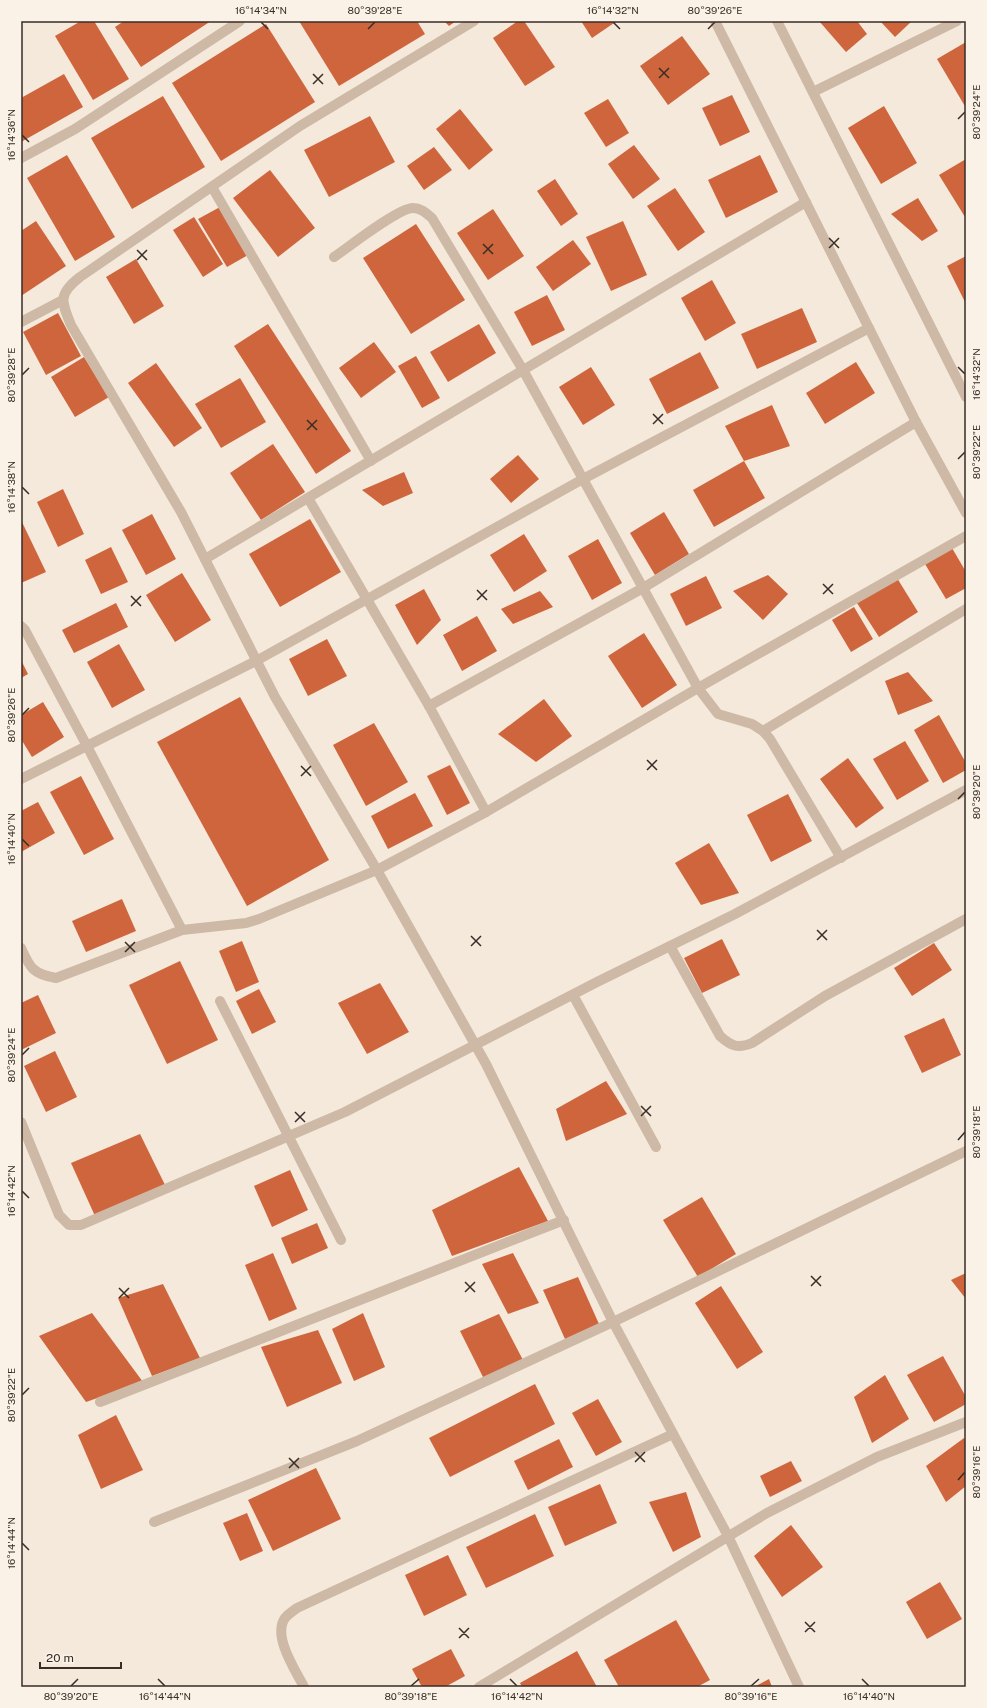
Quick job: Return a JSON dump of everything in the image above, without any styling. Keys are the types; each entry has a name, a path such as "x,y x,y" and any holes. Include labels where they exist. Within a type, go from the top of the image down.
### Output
{"street":[{"path":"21,158 75,129 240,21"},
{"path":"474,21 300,126 80,277 68,286 64,293 63,300 71,325 181,512 256,661 377,870 476,1046 614,1322 728,1536 799,1687"},
{"path":"715,21 916,422 966,513"},
{"path":"777,21 966,397"},
{"path":"813,92 957,21"},
{"path":"212,187 371,461"},
{"path":"205,559 806,202"},
{"path":"334,257 399,212 412,208 422,210 432,218 523,370 698,688 718,714 752,724 770,738 841,858"},
{"path":"21,322 63,300"},
{"path":"21,779 256,661 583,479 869,328"},
{"path":"429,706 643,588 916,422"},
{"path":"308,498 429,706 486,812"},
{"path":"21,948 30,967 41,975 56,978 182,930 240,924 259,919 377,870 486,812 698,688 966,536"},
{"path":"762,731 966,609"},
{"path":"21,626 25,630 87,746 182,930"},
{"path":"21,1122 59,1215 69,1225 81,1225 345,1112 735,914 966,790"},
{"path":"670,946 720,1036 731,1046 742,1047 752,1043 825,996 966,919"},
{"path":"573,995 656,1147"},
{"path":"220,1001 341,1240"},
{"path":"154,1522 357,1441 614,1322 966,1151"},
{"path":"100,1402 564,1220"},
{"path":"479,1687 767,1513 877,1457 966,1422"},
{"path":"304,1687 284,1647 280,1631 284,1619 297,1608 673,1434"}],"building":[{"path":"81,21 94,21 129,79 93,100 55,36"},
{"path":"124,21 211,21 141,67 115,27"},
{"path":"299,21 417,21 425,34 339,86"},
{"path":"444,21 456,21 449,26"},
{"path":"518,21 524,21 555,67 525,86 493,38"},
{"path":"581,21 617,21 592,38"},
{"path":"819,21 857,21 867,34 846,52"},
{"path":"880,21 912,21 895,37"},
{"path":"266,24 315,102 221,161 172,83"},
{"path":"682,36 710,74 668,105 640,66"},
{"path":"966,42 966,108 937,59"},
{"path":"64,74 83,107 21,142 21,98"},
{"path":"732,95 750,132 720,146 702,108"},
{"path":"163,96 205,167 132,209 91,138"},
{"path":"608,99 629,133 606,147 584,113"},
{"path":"884,106 917,163 881,184 848,128"},
{"path":"460,109 493,150 469,170 436,129"},
{"path":"370,116 395,162 329,197 304,150"},
{"path":"634,145 660,179 633,199 608,164"},
{"path":"434,147 452,170 424,190 407,166"},
{"path":"67,155 115,237 75,261 27,178"},
{"path":"760,155 778,192 726,218 708,180"},
{"path":"966,159 966,216 965,217 939,175"},
{"path":"270,170 315,228 278,257 233,198"},
{"path":"555,179 578,214 561,226 537,191"},
{"path":"675,188 705,232 678,251 647,206"},
{"path":"918,198 938,231 922,241 891,214"},
{"path":"220,207 248,255 227,267 198,219"},
{"path":"493,209 524,256 488,280 457,233"},
{"path":"194,217 223,264 203,277 173,230"},
{"path":"36,221 66,266 21,296 21,231"},
{"path":"623,221 647,275 611,291 586,237"},
{"path":"416,224 465,300 411,334 363,258"},
{"path":"573,240 591,264 553,291 536,267"},
{"path":"966,256 966,304 947,266"},
{"path":"136,259 164,306 134,324 106,277"},
{"path":"712,280 736,323 705,341 681,298"},
{"path":"547,295 565,330 532,346 514,312"},
{"path":"802,308 817,342 757,369 741,334"},
{"path":"58,313 81,356 46,375 23,332"},
{"path":"268,324 351,451 316,474 234,346"},
{"path":"479,324 496,353 448,382 430,352"},
{"path":"374,342 396,372 361,398 339,368"},
{"path":"700,352 719,388 667,414 649,379"},
{"path":"416,356 440,398 422,408 398,366"},
{"path":"84,357 109,397 75,417 51,377"},
{"path":"856,362 875,393 825,424 806,393"},
{"path":"156,363 202,428 174,447 128,383"},
{"path":"591,367 615,405 583,425 559,387"},
{"path":"240,378 266,422 221,448 195,404"},
{"path":"772,405 790,446 744,461 725,426"},
{"path":"273,444 305,492 261,520 230,473"},
{"path":"518,455 539,479 511,503 490,479"},
{"path":"744,461 765,498 714,527 693,490"},
{"path":"404,472 413,493 383,506 362,490"},
{"path":"63,489 84,534 58,547 37,502"},
{"path":"664,512 689,554 655,575 630,533"},
{"path":"152,514 176,559 146,575 122,530"},
{"path":"310,519 341,572 280,607 249,554"},
{"path":"21,520 46,572 21,583"},
{"path":"524,534 547,571 514,592 490,555"},
{"path":"598,539 622,583 592,600 568,556"},
{"path":"111,547 128,582 101,594 85,560"},
{"path":"952,548 966,572 966,588 946,599 925,564"},
{"path":"182,573 211,620 175,642 146,595"},
{"path":"768,575 788,594 763,620 733,591"},
{"path":"706,576 722,608 686,626 670,594"},
{"path":"897,578 918,612 879,637 857,603"},
{"path":"424,589 441,620 417,645 395,605"},
{"path":"540,591 553,607 513,624 501,609"},
{"path":"116,603 128,627 74,653 62,630"},
{"path":"854,607 873,639 851,652 832,620"},
{"path":"477,616 497,651 462,671 443,635"},
{"path":"644,633 677,685 642,708 608,656"},
{"path":"327,639 347,676 308,696 289,659"},
{"path":"119,644 145,690 112,708 87,662"},
{"path":"21,660 28,674 21,678"},
{"path":"908,672 933,701 898,715 885,681"},
{"path":"240,697 329,860 247,906 157,742"},
{"path":"544,699 572,736 536,762 498,734"},
{"path":"43,702 64,737 32,757 21,739 21,715"},
{"path":"939,715 966,763 966,770 943,783 914,730"},
{"path":"374,723 408,782 366,806 333,745"},
{"path":"905,741 929,781 897,800 873,759"},
{"path":"848,758 884,808 856,828 820,779"},
{"path":"450,765 470,803 447,815 427,776"},
{"path":"81,776 114,839 84,855 50,792"},
{"path":"415,793 433,826 388,849 371,816"},
{"path":"788,794 812,841 771,862 747,815"},
{"path":"38,802 55,833 21,852 21,811"},
{"path":"709,843 739,893 701,905 675,863"},
{"path":"122,899 136,931 86,952 72,921"},
{"path":"722,939 740,975 702,993 684,958"},
{"path":"242,941 259,982 236,992 219,951"},
{"path":"934,943 952,970 912,996 894,968"},
{"path":"180,961 218,1040 167,1064 129,985"},
{"path":"380,983 409,1032 367,1054 338,1003"},
{"path":"259,989 276,1022 252,1034 236,1001"},
{"path":"38,995 56,1033 21,1050 21,1003"},
{"path":"944,1018 961,1055 922,1073 904,1036"},
{"path":"55,1051 77,1097 46,1112 24,1066"},
{"path":"606,1081 627,1114 566,1141 556,1109"},
{"path":"140,1134 166,1187 95,1216 71,1163"},
{"path":"519,1167 548,1221 452,1256 432,1210"},
{"path":"290,1170 308,1210 272,1227 254,1186"},
{"path":"702,1197 736,1254 698,1277 663,1220"},
{"path":"317,1223 328,1248 292,1264 281,1238"},
{"path":"273,1253 297,1309 269,1321 245,1265"},
{"path":"513,1253 539,1303 508,1314 482,1264"},
{"path":"966,1273 966,1299 951,1280"},
{"path":"578,1277 599,1324 565,1339 543,1290"},
{"path":"163,1284 200,1358 152,1376 118,1298"},
{"path":"721,1286 763,1352 737,1369 695,1303"},
{"path":"92,1313 143,1382 86,1402 39,1336"},
{"path":"363,1313 385,1367 354,1381 332,1329"},
{"path":"499,1314 524,1362 484,1379 460,1331"},
{"path":"318,1330 342,1383 287,1407 261,1347"},
{"path":"943,1356 966,1397 966,1404 934,1422 907,1375"},
{"path":"885,1375 909,1419 872,1443 854,1397"},
{"path":"535,1384 555,1424 450,1477 429,1438"},
{"path":"598,1399 622,1442 596,1456 572,1413"},
{"path":"116,1415 143,1470 101,1489 78,1435"},
{"path":"964,1438 966,1441 966,1486 946,1502 926,1466"},
{"path":"559,1439 573,1467 528,1490 514,1461"},
{"path":"791,1461 802,1481 770,1497 760,1476"},
{"path":"316,1468 341,1519 273,1551 248,1500"},
{"path":"600,1484 617,1523 565,1546 548,1507"},
{"path":"686,1492 701,1537 673,1552 649,1502"},
{"path":"247,1513 263,1551 240,1561 223,1523"},
{"path":"535,1514 554,1556 486,1588 466,1547"},
{"path":"791,1525 823,1567 782,1597 754,1556"},
{"path":"448,1555 467,1595 424,1616 405,1575"},
{"path":"940,1582 962,1619 927,1639 906,1602"},
{"path":"676,1620 710,1680 697,1687 619,1687 604,1660"},
{"path":"451,1649 465,1676 445,1687 422,1687 412,1669"},
{"path":"577,1651 597,1687 522,1687 520,1683"},
{"path":"769,1679 772,1687 754,1687"}]}
